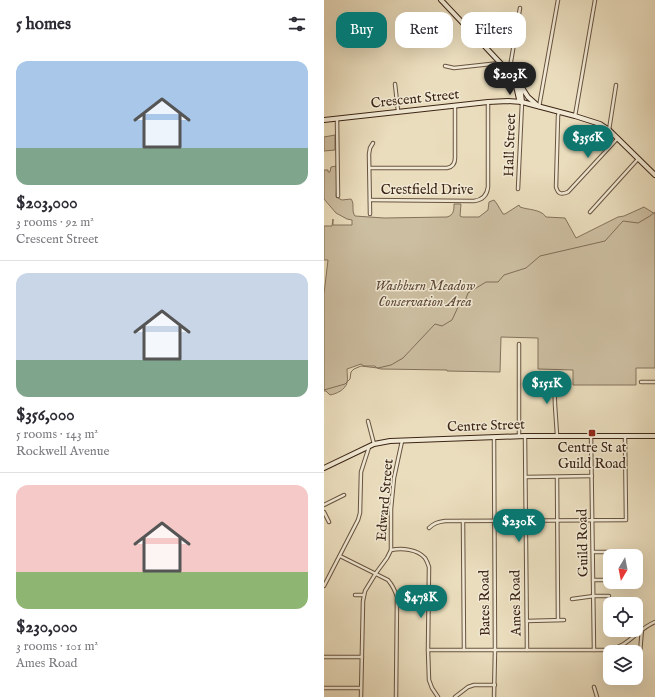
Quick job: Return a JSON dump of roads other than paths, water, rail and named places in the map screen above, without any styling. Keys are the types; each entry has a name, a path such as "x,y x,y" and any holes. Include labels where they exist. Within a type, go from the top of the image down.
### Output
{"main road":[{"path":"441,0 508,73 519,87 522,102"},
{"path":"514,81 519,84 531,100 539,107"},
{"name":"Crescent Street","path":"324,120 488,102 522,102 600,124 618,138 655,175"},
{"name":"Centre Street","path":"324,468 371,445 390,441 557,435 655,436"}],"street":[{"path":"539,107 558,0"},
{"path":"575,116 595,0"},
{"path":"508,73 520,8"},
{"path":"445,66 454,68 500,63"},
{"path":"395,84 398,112"},
{"path":"609,130 616,85"},
{"name":"Crestfield Drive","path":"370,200 474,202 484,198 488,187 488,102"},
{"name":"Hall Street","path":"518,189 522,102"},
{"path":"370,168 450,167 454,163 455,158 455,106"},
{"path":"559,112 556,187 557,191 560,193 564,194 570,190 618,138"},
{"path":"337,118 338,196"},
{"path":"370,214 370,151 372,143"},
{"path":"590,212 638,159"},
{"path":"519,344 519,436"},
{"path":"554,374 557,435"},
{"path":"641,382 655,382"},
{"path":"324,586 360,516 361,472 371,445 368,421"},
{"name":"Ames Road","path":"525,436 527,650"},
{"name":"Guild Road","path":"591,436 594,650"},
{"path":"429,528 436,522 626,520 625,436"},
{"name":"Bates Road","path":"494,437 496,650 494,697"},
{"name":"Edward Street","path":"361,697 362,606 364,595 391,550 391,509 394,478 402,440"},
{"path":"526,478 592,476"},
{"path":"557,477 558,620"},
{"path":"324,505 344,495"},
{"path":"324,512 329,522"},
{"path":"463,521 464,650"},
{"path":"391,550 399,549 421,554 426,559 429,567 429,680 438,697"},
{"path":"593,552 603,552"},
{"path":"340,556 376,573 388,580 394,586 397,597 396,697"},
{"path":"593,580 603,580"},
{"path":"356,595 364,595"},
{"path":"572,599 594,596 609,596"},
{"path":"527,621 564,620"},
{"path":"643,628 655,622"},
{"path":"428,650 608,650 621,646 633,637"},
{"path":"324,657 362,657"},
{"path":"455,697 468,687 474,685 495,685"},
{"path":"594,687 598,697"},
{"path":"324,688 361,688"}],"waterway":[{"path":"324,390 345,384 350,379 351,372 361,366 378,368 391,365 403,358 435,324 442,326 452,320 458,307 458,301 465,301 468,293 486,282 498,282 504,275 526,268 540,256 605,241 623,221 638,223 655,212"}],"place":[{"name":"Centre St at Guild Road","path":"592,433"}],"park label":[{"name":"Washburn Meadow Conservation Area","path":"425,294"}]}
